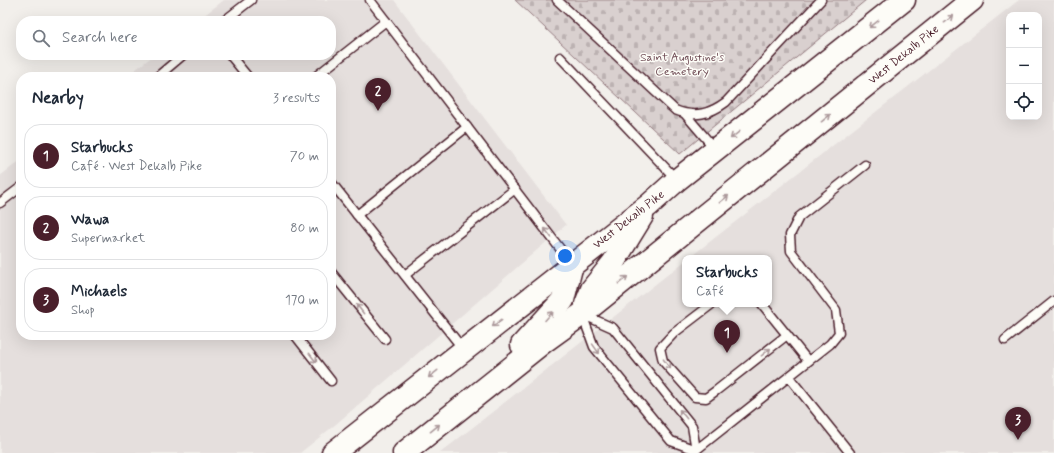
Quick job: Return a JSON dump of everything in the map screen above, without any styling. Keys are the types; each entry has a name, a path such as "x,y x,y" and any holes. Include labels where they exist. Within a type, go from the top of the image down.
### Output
{"highway":[{"name":"West Dekalb Pike","path":"333,453 572,264 650,205 677,180 904,0"},
{"name":"West Dekalb Pike","path":"404,453 475,396 582,314 972,0"},
{"path":"582,314 592,289 613,263 650,205"},
{"path":"475,396 563,300 572,264"}],"lane":[{"path":"230,16 251,0"},
{"path":"370,0 572,264"},
{"path":"557,0 675,110 684,114 716,150"},
{"path":"684,114 707,113 726,102 821,0"},
{"path":"321,72 386,21"},
{"path":"560,57 677,180"},
{"path":"163,72 177,60"},
{"path":"234,60 244,72"},
{"path":"357,215 467,127"},
{"path":"696,450 830,344 839,332 836,310 791,251 790,236 799,217 865,165"},
{"path":"336,188 464,350"},
{"path":"405,275 515,189"},
{"path":"0,203 16,191"},
{"path":"336,278 385,339"},
{"path":"1005,340 1054,301"},
{"path":"708,307 674,333 660,348 663,361 695,397 706,398 787,335"},
{"path":"764,307 808,361"},
{"path":"582,314 594,347 671,441 696,450"},
{"path":"582,314 613,328 692,426 696,450"},
{"path":"299,340 332,381"},
{"path":"788,377 850,453"}],"shaded area":[{"path":"224,0 394,0 566,225 336,424 300,453 0,453 0,176 16,164 16,340 336,340 336,72 132,72 148,60 336,60 336,16 203,16"},
{"path":"1019,0 1054,0 1054,453 440,453 682,263 682,307 772,307 772,255 693,255"}],"green space":[{"name":"Saint Augustine's Cemetery","path":"515,0 866,0 680,154"}],"place":[{"name":"Wawa","path":"378,111"},
{"name":"Starbucks","path":"727,353"},
{"name":"Michaels","path":"1018,440"}]}
